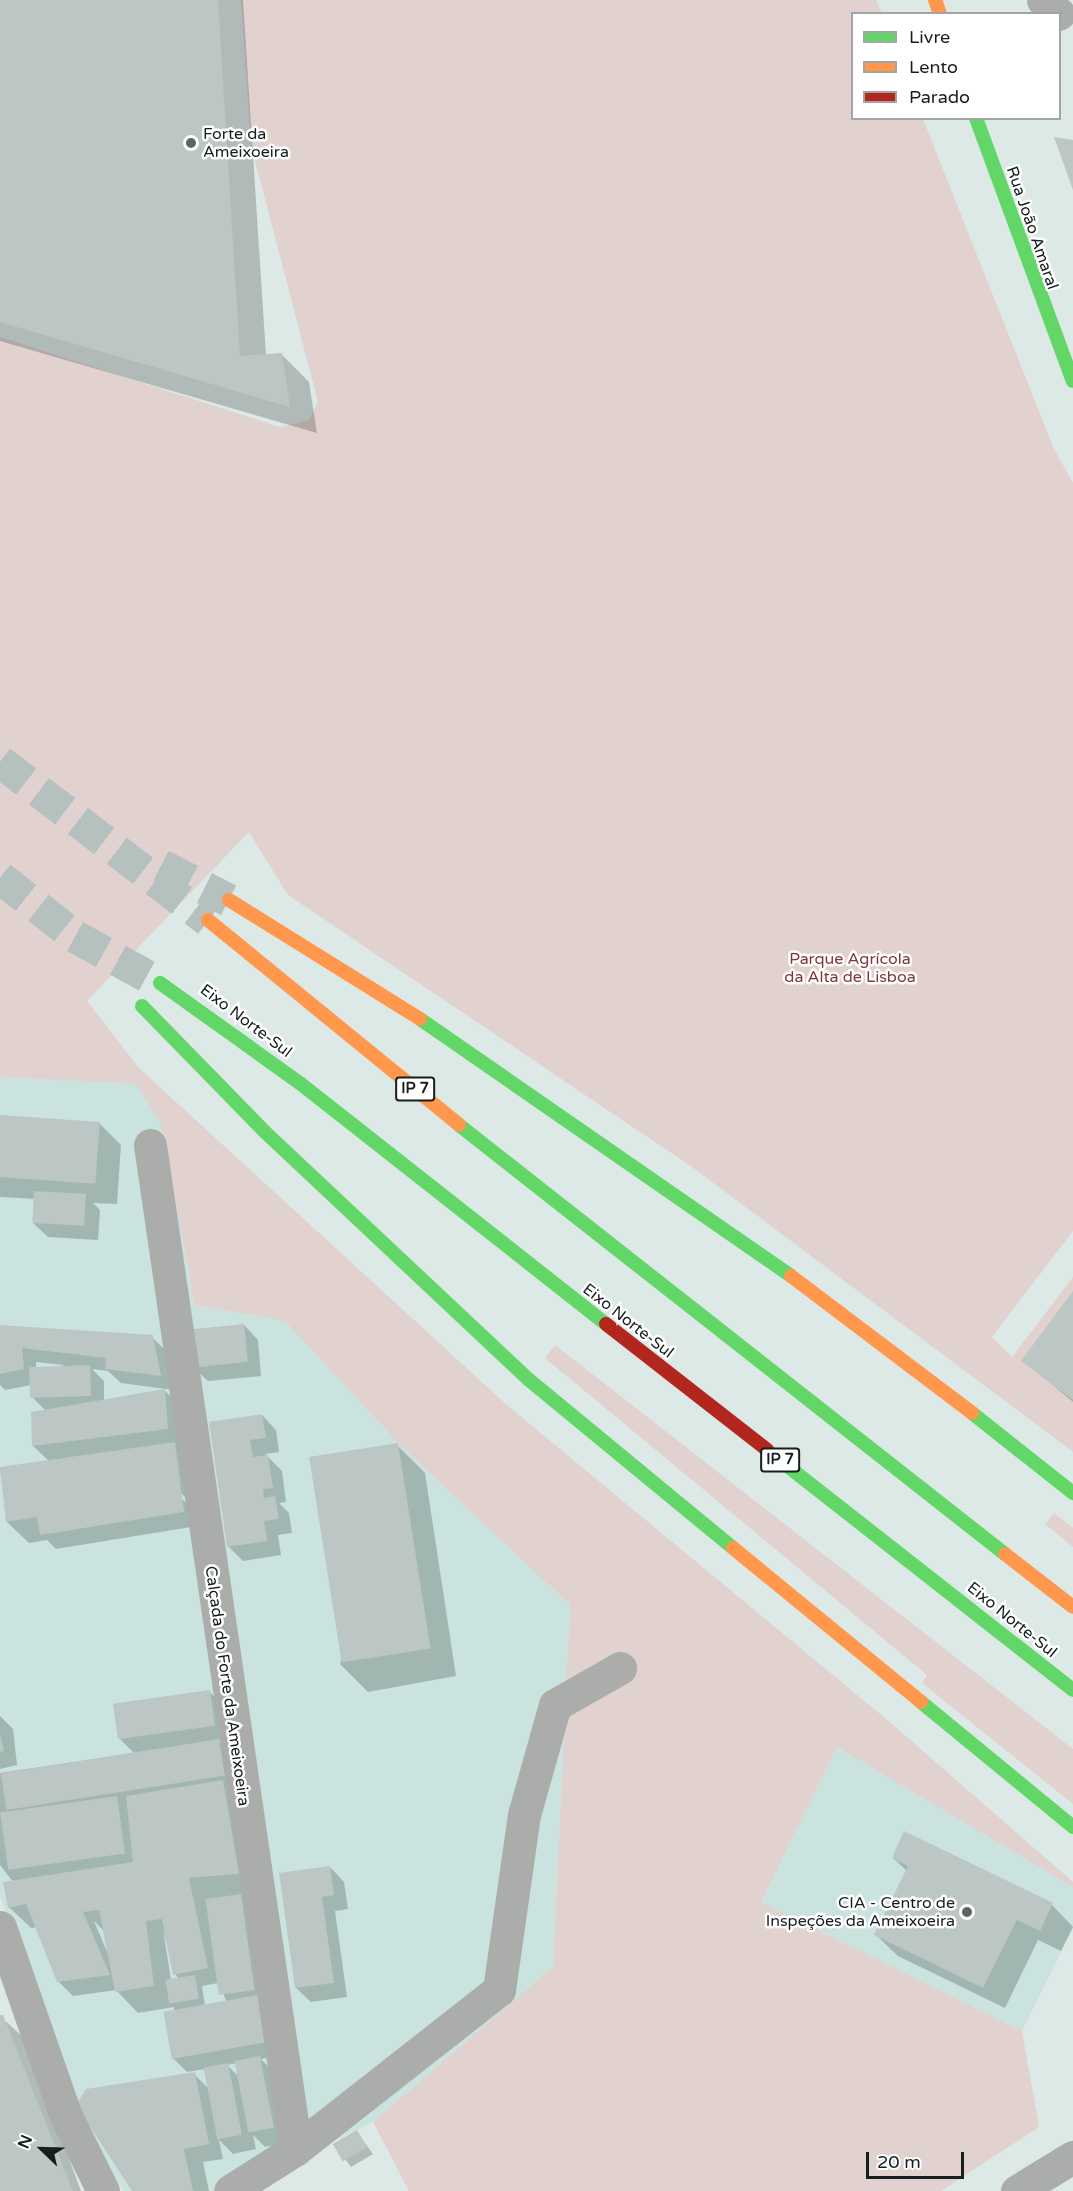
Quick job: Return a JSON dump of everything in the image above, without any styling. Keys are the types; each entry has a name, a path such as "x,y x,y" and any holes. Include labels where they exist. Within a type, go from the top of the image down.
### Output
{"main road":[{"name":"Rua João Amaral","path":"977,120 1073,381"},
{"path":"229,900 491,1063 672,1194 867,1330 1072,1492"},
{"name":"IP 7","path":"208,920 623,1258 1073,1608"},
{"name":"Eixo Norte-Sul","path":"160,983 301,1084 584,1308 977,1612 1073,1690"},
{"path":"142,1006 265,1132 528,1379 1073,1827"}],"street":[{"path":"1043,0 1057,12"},
{"path":"1061,16 1073,26"},
{"name":"Calçada do Forte da Ameixoeira","path":"150,1145 296,2149"},
{"path":"230,2191 296,2149 500,1990 524,1815 555,1705 620,1668"},
{"path":"0,1927 65,2114 103,2191"},
{"path":"1017,2191 1073,2157"}],"shaded area":[{"path":"0,1077 136,1084 161,1125 195,1305 285,1321 398,1443 570,1605 553,1968 373,2122 230,2191 124,2191 87,2140 0,1896"},
{"path":"837,1747 1073,1887 1073,1928 1022,2031 761,1902"}],"green space":[{"name":"Parque Agrícola da Alta de Lisboa","path":"241,0 876,0 882,12 851,12 851,120 923,120 1054,449 1073,483 1073,1231 992,1337 1012,1357 1073,1277 1073,1452 692,1167 288,895 249,832 87,1001 139,1068 508,1406 891,1723 1073,1882 1073,1887 837,1747 761,1902 1022,2031 1039,2127 941,2191 409,2191 373,2122 553,1967 570,1605 398,1443 285,1321 195,1305 161,1125 136,1084 0,1077 0,337 280,427 309,420 318,402 251,145"},
{"path":"555,1345 1073,1749 1073,1804 922,1683 927,1675 545,1358"},
{"path":"1054,1513 1073,1528 1073,1547 1045,1524"}],"building":[{"path":"0,0 218,0 240,356 282,353 290,407 0,322"},
{"path":"1054,137 1073,140 1073,190"},
{"path":"0,1115 100,1122 95,1184 0,1177"},
{"path":"34,1191 86,1194 84,1226 32,1223"},
{"path":"1073,1291 1073,1400 1021,1361"},
{"path":"244,1324 248,1362 192,1368 188,1330"},
{"path":"0,1325 153,1335 161,1376 105,1369 106,1358 22,1348 24,1369 0,1374"},
{"path":"90,1365 91,1396 30,1398 29,1367"},
{"path":"165,1389 168,1429 32,1446 31,1412"},
{"path":"262,1414 266,1438 250,1440 253,1457 268,1455 273,1488 263,1489 264,1498 275,1496 279,1519 264,1521 267,1541 227,1547 209,1422"},
{"path":"175,1442 184,1512 40,1535 37,1517 6,1522 0,1467"},
{"path":"398,1443 431,1648 342,1663 309,1457"},
{"path":"210,1690 215,1726 118,1739 113,1704"},
{"path":"0,1734 4,1751 0,1752"},
{"path":"219,1739 225,1776 7,1810 1,1774"},
{"path":"223,1780 239,1874 189,1878 208,1968 173,1975 162,1919 146,1921 154,1986 115,1992 99,1910 83,1912 110,1975 57,1982 26,1904 8,1908 3,1882 133,1862 126,1796"},
{"path":"117,1796 125,1853 8,1870 0,1812"},
{"name":"CIA - Centro de Inspeções da Ameixoeira","path":"904,1831 1053,1903 1040,1931 1017,1920 983,1988 874,1935 908,1866 892,1858"},
{"path":"330,1866 334,1895 322,1897 334,1983 295,1988 279,1873"},
{"path":"241,1894 254,1990 219,1995 205,1899"},
{"path":"195,1975 199,1999 169,2003 165,1980"},
{"path":"258,1995 266,2042 172,2059 163,2012"},
{"path":"0,2015 3,2015 73,2191 0,2191"},
{"path":"260,2056 274,2128 248,2133 234,2061"},
{"path":"228,2063 242,2135 217,2139 203,2068"},
{"path":"195,2072 209,2144 184,2149 193,2191 132,2191 76,2105 86,2089"},
{"path":"357,2130 367,2147 343,2161 333,2144"}],"tunnel":[{"path":"0,761 208,920"},
{"path":"161,865 229,900"},
{"path":"0,877 75,936 160,983"}],"traffic: fast":[{"path":"977,120 1073,381"},
{"path":"160,983 301,1084 606,1324"},
{"path":"142,1006 265,1132 528,1379 733,1548"},
{"path":"420,1019 791,1276"},
{"path":"459,1125 1005,1554"},
{"path":"972,1413 1073,1493"},
{"path":"767,1450 1073,1690"},
{"path":"921,1702 1073,1827"}],"traffic: slow":[{"path":"935,0 939,12"},
{"path":"229,900 420,1019"},
{"path":"208,920 459,1125"},
{"path":"791,1276 972,1413"},
{"path":"733,1548 921,1702"},
{"path":"1005,1554 1073,1607"}],"traffic: jam":[{"path":"606,1324 767,1450"}],"place":[{"name":"Forte da Ameixoeira","path":"191,143"},
{"name":"CIA - Centro de Inspeções da Ameixoeira","path":"967,1912"}]}
